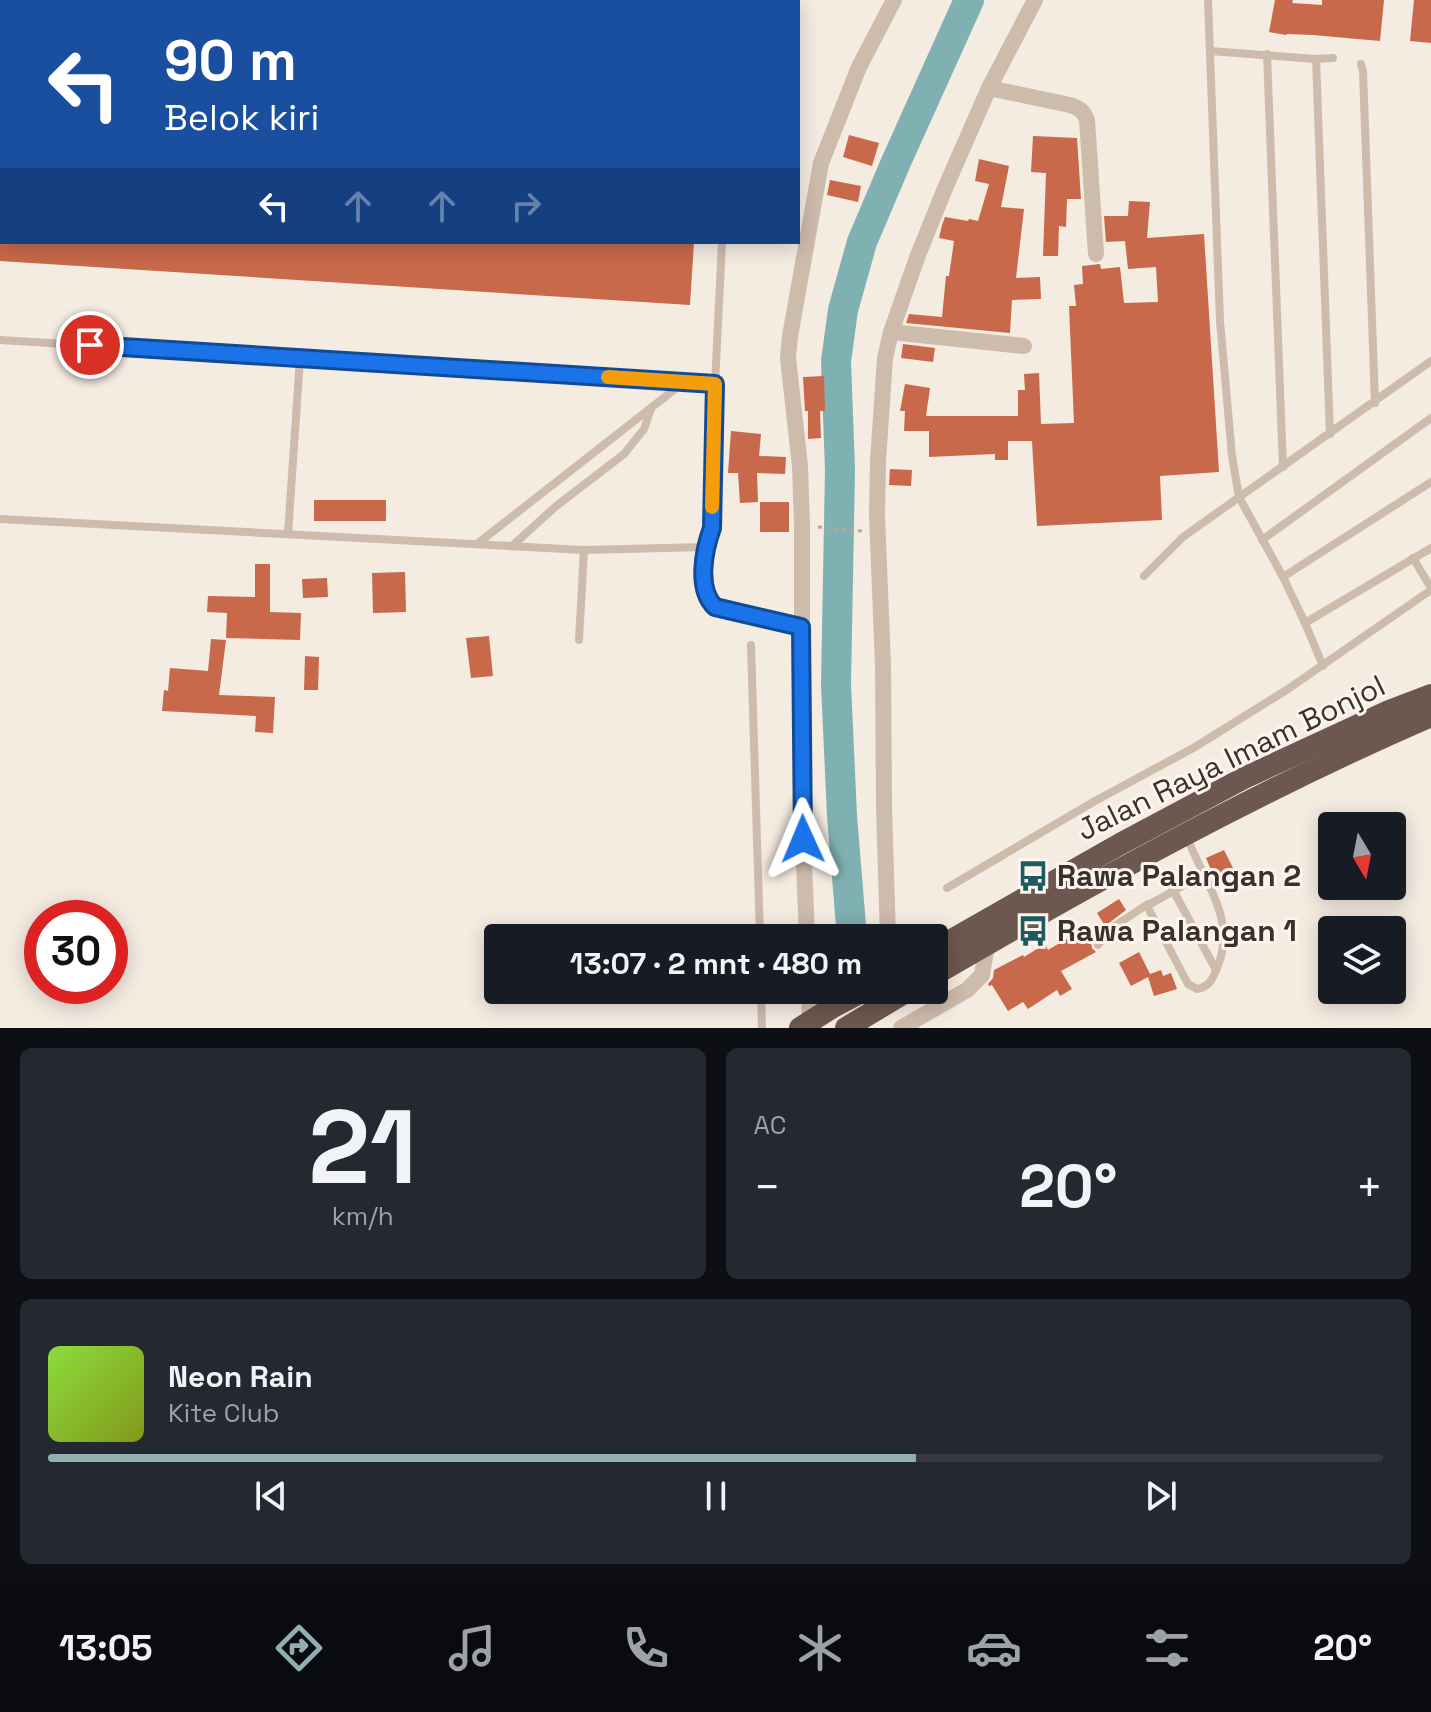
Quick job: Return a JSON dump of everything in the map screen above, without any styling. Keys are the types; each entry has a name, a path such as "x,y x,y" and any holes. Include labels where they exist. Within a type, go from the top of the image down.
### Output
{"highway":[{"name":"Jalan Raya Imam Bonjol","path":"948,942 1221,790 1389,711 1431,695"},
{"name":"Jalan Raya Imam Bonjol","path":"948,967 1250,800 1431,716"},
{"path":"805,1025 839,1004"},
{"path":"846,1028 884,1004"}],"street":[{"path":"806,924 802,811 801,481 788,358 790,336 821,163 859,67 894,0"},
{"path":"888,924 877,502 885,358 918,255 989,88 1035,0"},
{"path":"989,88 1070,105 1084,113 1096,254"},
{"path":"891,332 1024,346"},
{"path":"901,1028 967,990 982,975 987,944"},
{"path":"805,1025 807,1004"}],"lane":[{"path":"1208,0 1220,321 1232,456 1239,497 1283,577 1323,666"},
{"path":"1210,51 1333,58"},
{"path":"1267,54 1283,467"},
{"path":"1316,59 1330,434"},
{"path":"1361,64 1375,403"},
{"path":"722,244 712,528 705,547 705,585 711,604 801,627"},
{"path":"0,340 715,384"},
{"path":"288,534 300,358"},
{"path":"1144,576 1183,537 1431,361"},
{"path":"477,544 684,382"},
{"path":"512,546 555,507 624,454 644,429 651,408"},
{"path":"1262,540 1431,418"},
{"path":"1283,577 1431,482"},
{"path":"0,519 584,550 705,547"},
{"path":"1305,623 1431,548"},
{"path":"579,640 584,550"},
{"path":"947,888 1044,829 1195,747 1323,666 1431,589 1413,558"},
{"path":"751,645 760,924"},
{"path":"1149,903 1148,910 1188,984 1197,989 1204,988 1212,980 1223,955 1224,925 1186,835"},
{"path":"1098,945 1113,927 1149,903 1203,874"},
{"path":"1173,890 1216,970"},
{"path":"761,1004 762,1028"}],"path":[{"path":"826,528 861,531"}],"building":[{"path":"1275,0 1322,5 1322,0 1384,0 1380,41 1269,32"},
{"path":"1414,0 1431,0 1431,43 1410,41"},
{"path":"849,135 879,143 872,166 843,157"},
{"path":"1033,136 1077,138 1081,199 1067,199 1066,227 1059,226 1058,256 1043,256 1046,173 1031,172"},
{"path":"979,159 1009,166 1001,207 1024,209 1016,278 1040,277 1041,299 1012,300 1010,333 906,323 909,314 942,317 946,276 949,276 954,241 939,238 942,225 945,217 978,221 989,184 975,181"},
{"path":"830,180 861,186 858,202 827,195"},
{"path":"1129,201 1150,202 1147,238 1204,234 1219,472 1160,476 1162,520 1037,526 1032,441 1008,441 1008,460 995,460 995,454 929,457 929,431 904,431 905,411 900,411 905,384 930,388 926,416 1018,416 1018,390 1025,390 1024,374 1039,373 1041,424 1074,423 1069,306 1076,306 1074,285 1083,284 1082,266 1100,264 1101,269 1120,267 1124,303 1158,302 1156,267 1128,269 1125,241 1106,242 1104,216 1128,216"},
{"path":"0,244 694,244 690,305 0,261"},
{"path":"903,344 935,348 933,362 901,358"},
{"path":"824,376 825,411 820,411 821,438 808,439 803,377"},
{"path":"731,431 761,434 759,456 786,457 785,474 757,473 758,502 740,503 738,473 728,473"},
{"path":"890,469 912,470 911,486 889,485"},
{"path":"314,500 386,500 386,521 314,521"},
{"path":"760,502 789,502 789,532 760,532"},
{"path":"255,564 270,564 270,612 301,613 300,640 226,638 227,613 207,612 208,596 255,597"},
{"path":"405,572 406,612 373,613 372,573"},
{"path":"327,578 328,597 303,598 302,579"},
{"path":"489,636 493,676 471,678 466,638"},
{"path":"211,639 226,640 219,695 275,697 273,733 255,732 256,716 162,711 170,668 208,671"},
{"path":"305,656 319,657 318,690 304,690"},
{"path":"1224,850 1233,868 1214,877 1206,858"},
{"path":"1119,899 1126,910 1105,926 1097,913"},
{"path":"1085,932 1096,952 1061,971 1072,989 1060,996 1057,990 1028,1009 1023,1002 1008,1011 992,985 988,984 994,970 1045,944 1048,950"},
{"path":"1139,952 1150,974 1161,970 1163,976 1171,973 1177,989 1154,996 1148,977 1131,986 1119,963"}],"waterway":[{"path":"851,924 836,684 840,470 836,361 843,310 862,242 969,0"}],"slow traffic":[{"path":"608,377 715,384 712,507"}],"place":[{"name":"Rawa Palangan 2","path":"1033,876"},
{"name":"Rawa Palangan 1","path":"1033,931"}],"route":[{"path":"90,345 715,384 712,528 705,547 706,593 715,607 801,627 803,839"}]}
